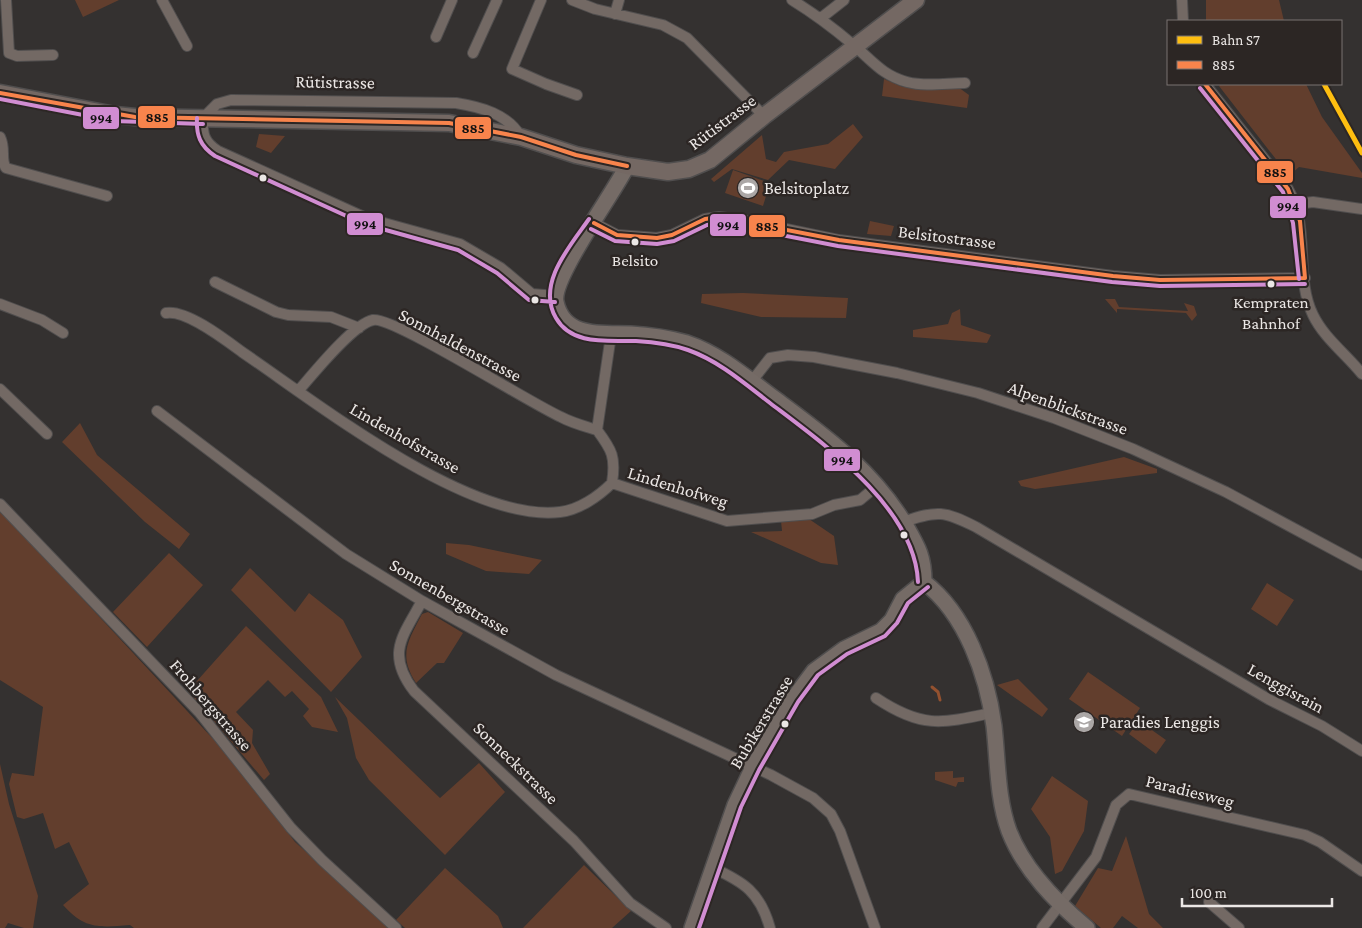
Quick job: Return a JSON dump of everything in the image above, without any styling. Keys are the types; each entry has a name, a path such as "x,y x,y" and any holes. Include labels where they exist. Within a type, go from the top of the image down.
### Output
{"main road":[{"name":"Rütistrasse","path":"0,93 115,115 449,123 521,138 569,153 627,166 668,172 700,166 710,160 764,116 916,0"}],"street":[{"path":"6,0 9,54 17,56 53,55"},
{"path":"162,0 187,46"},
{"path":"436,36 452,0"},
{"path":"474,53 497,0"},
{"path":"542,0 512,69 546,84 577,94"},
{"path":"572,0 615,14 663,26 688,38 764,116"},
{"path":"615,14 618,0"},
{"path":"792,0 821,18 855,46 874,66 908,82 965,83"},
{"path":"821,18 844,0"},
{"path":"1182,0 1182,20"},
{"path":"1206,85 1297,204 1302,230 1306,291 1313,315 1362,374"},
{"path":"203,118 203,133 208,145 218,151 366,218 460,244 501,268 532,294 556,296"},
{"path":"0,137 4,145 3,164 6,168 107,196"},
{"path":"627,166 562,274 556,296 560,313 569,324 580,331 611,335 661,337 687,343 714,356 752,381 840,448 878,485 903,522 923,558 924,582 936,591 952,609 980,668 991,713 1000,795 1010,832 1028,866 1061,903 1087,928"},
{"path":"1297,204 1313,202 1362,209"},
{"name":"Belsitostrasse","path":"594,223 617,235 657,238 672,236 705,219 719,217 743,220 839,240 1113,276 1160,280 1305,278"},
{"path":"214,282 288,316 331,317 359,328"},
{"path":"0,304 42,320 64,333"},
{"name":"Lindenhofstrasse","path":"166,313 179,313 217,334 400,458 445,482 507,506 546,512 567,511 590,500 612,483"},
{"name":"Sonnhaldenstrasse","path":"299,390 327,358 359,328 374,320 396,327 560,417 597,430"},
{"path":"611,335 597,430 609,446 614,460 612,483"},
{"name":"Alpenblickstrasse","path":"752,381 770,358 788,355 839,361 978,392 1054,418 1133,449 1226,492 1362,565"},
{"path":"0,389 47,434"},
{"name":"Sonnenbergstrasse","path":"157,411 346,554 422,601 541,667 753,767 813,798 831,814 840,831 875,928"},
{"name":"Lindenhofweg","path":"612,483 727,520 812,514 834,505 860,500 878,485"},
{"name":"Frohbergstrasse","path":"0,504 199,712 291,828 322,860 396,928"},
{"name":"Lenggisrain","path":"903,522 940,513 949,514 976,527 1270,700 1322,726 1362,751"},
{"name":"Bubikerstrasse","path":"692,928 712,867 753,767 793,699 814,671 844,649 881,631 892,620 903,600 924,582"},
{"name":"Sonneckstrasse","path":"422,601 400,642 398,656 404,679 414,691 574,841 630,903 666,928"},
{"path":"876,698 894,710 924,722 940,722 991,713"},
{"name":"Paradiesweg","path":"1061,903 1096,857 1116,805 1129,794 1305,835 1320,842 1362,871"},
{"path":"712,867 738,879 748,887 762,906 770,928"},
{"path":"1209,902 1240,928"},
{"path":"1042,928 1061,903"}],"shaded area":[{"path":"75,0 119,0 83,17"},
{"path":"1206,0 1279,0 1284,20 1206,20"},
{"path":"884,79 903,87 958,87 969,95 967,108 882,96"},
{"path":"1306,85 1322,117 1362,173 1362,178 1299,167 1289,176 1219,86"},
{"path":"853,124 863,137 835,169 789,160 768,180 732,169 714,182 711,179 762,135 766,159 776,162 784,152 828,144"},
{"path":"259,134 285,136 271,153 256,147"},
{"name":"Belsitoplatz","path":"733,170 770,183 763,206 725,193"},
{"path":"870,221 894,226 891,236 867,234"},
{"path":"743,293 848,298 846,318 761,317 701,303 702,294"},
{"path":"1105,299 1115,299 1119,307 1188,311 1184,303 1194,306 1197,315 1192,321 1186,313 1117,309 1117,313"},
{"path":"960,309 961,325 991,335 987,343 913,337 913,330 948,324 952,313"},
{"path":"80,423 97,455 190,534 179,549 145,522 62,442"},
{"path":"1124,457 1157,469 1157,473 1035,489 1021,486 1018,481"},
{"path":"0,510 228,755 295,842 391,928 134,928 130,925 99,926 84,922 63,905 89,884 69,842 55,849 43,813 24,819 17,817 9,784 12,773 34,776 43,707 0,680"},
{"path":"809,519 834,536 838,565 821,563 751,532 782,531 781,521"},
{"path":"446,543 469,545 542,560 529,574 486,571 446,554"},
{"path":"169,553 203,585 147,647 113,612"},
{"path":"250,568 295,612 309,593 343,620 362,657 331,692 231,590"},
{"path":"1267,583 1294,600 1277,626 1251,609"},
{"path":"428,612 463,633 444,663 437,663 416,683 407,664 407,648 422,614"},
{"path":"246,626 321,697 338,732 312,727 303,716 309,709 292,691 285,697 268,680 236,712 253,730 252,743 270,774 264,780 188,691"},
{"path":"1088,672 1140,708 1122,736 1069,699"},
{"path":"1018,679 1048,709 1042,717 997,685"},
{"path":"335,697 440,798 479,763 505,792 445,855 369,780 356,758 347,718"},
{"path":"1139,721 1166,740 1156,754 1129,734"},
{"path":"0,764 9,804 38,896 33,928 24,928 8,923 5,928 0,928"},
{"path":"953,771 953,778 964,777 964,782 958,782 956,787 935,780 935,772"},
{"path":"1052,776 1088,801 1084,831 1062,871 1055,874 1050,837 1031,809"},
{"path":"1126,836 1149,914 1163,928 1138,928 1122,916 1113,928 1101,928 1075,906 1098,868 1112,871"},
{"path":"584,865 631,911 612,928 523,928"},
{"path":"445,868 498,916 503,928 405,928 396,920"}],"waterway":[{"path":"932,687 938,692 940,700"}],"rail line":[{"name":"S7","path":"1325,85 1362,153"}],"transit line":[{"name":"885","path":"1206,85 1288,189 1300,221 1305,278"},
{"name":"994","path":"1200,88 1283,192 1293,223 1299,279"},
{"name":"885","path":"0,93 135,117 449,123 521,137 576,155 627,166"},
{"name":"994","path":"0,99 114,121 203,124"},
{"name":"994","path":"197,118 197,130 200,140 215,156 364,224 458,250 497,273 529,300 555,302"},
{"name":"885","path":"594,223 617,235 657,238 672,235 705,219 719,217 839,240 1113,276 1160,280 1305,278"},
{"name":"994","path":"589,219 565,253 553,279 550,292 551,305 556,318 563,327 571,333 592,340 649,342 682,348 710,360 731,373 840,458 863,480 884,504 901,529 913,555 918,582"},
{"name":"994","path":"591,229 615,241 657,244 674,241 707,225 719,223 838,246 1112,282 1160,286 1305,284"},
{"name":"994","path":"699,928 741,807 759,770 798,702 818,675 847,654 885,636 897,623 908,603 928,587"}],"place":[{"name":"Belsitoplatz","path":"748,188"},
{"name":"Belsito","path":"635,242"},
{"name":"Kempraten Bahnhof","path":"1271,284"},
{"name":"Paradies Lenggis","path":"1084,722"}]}
